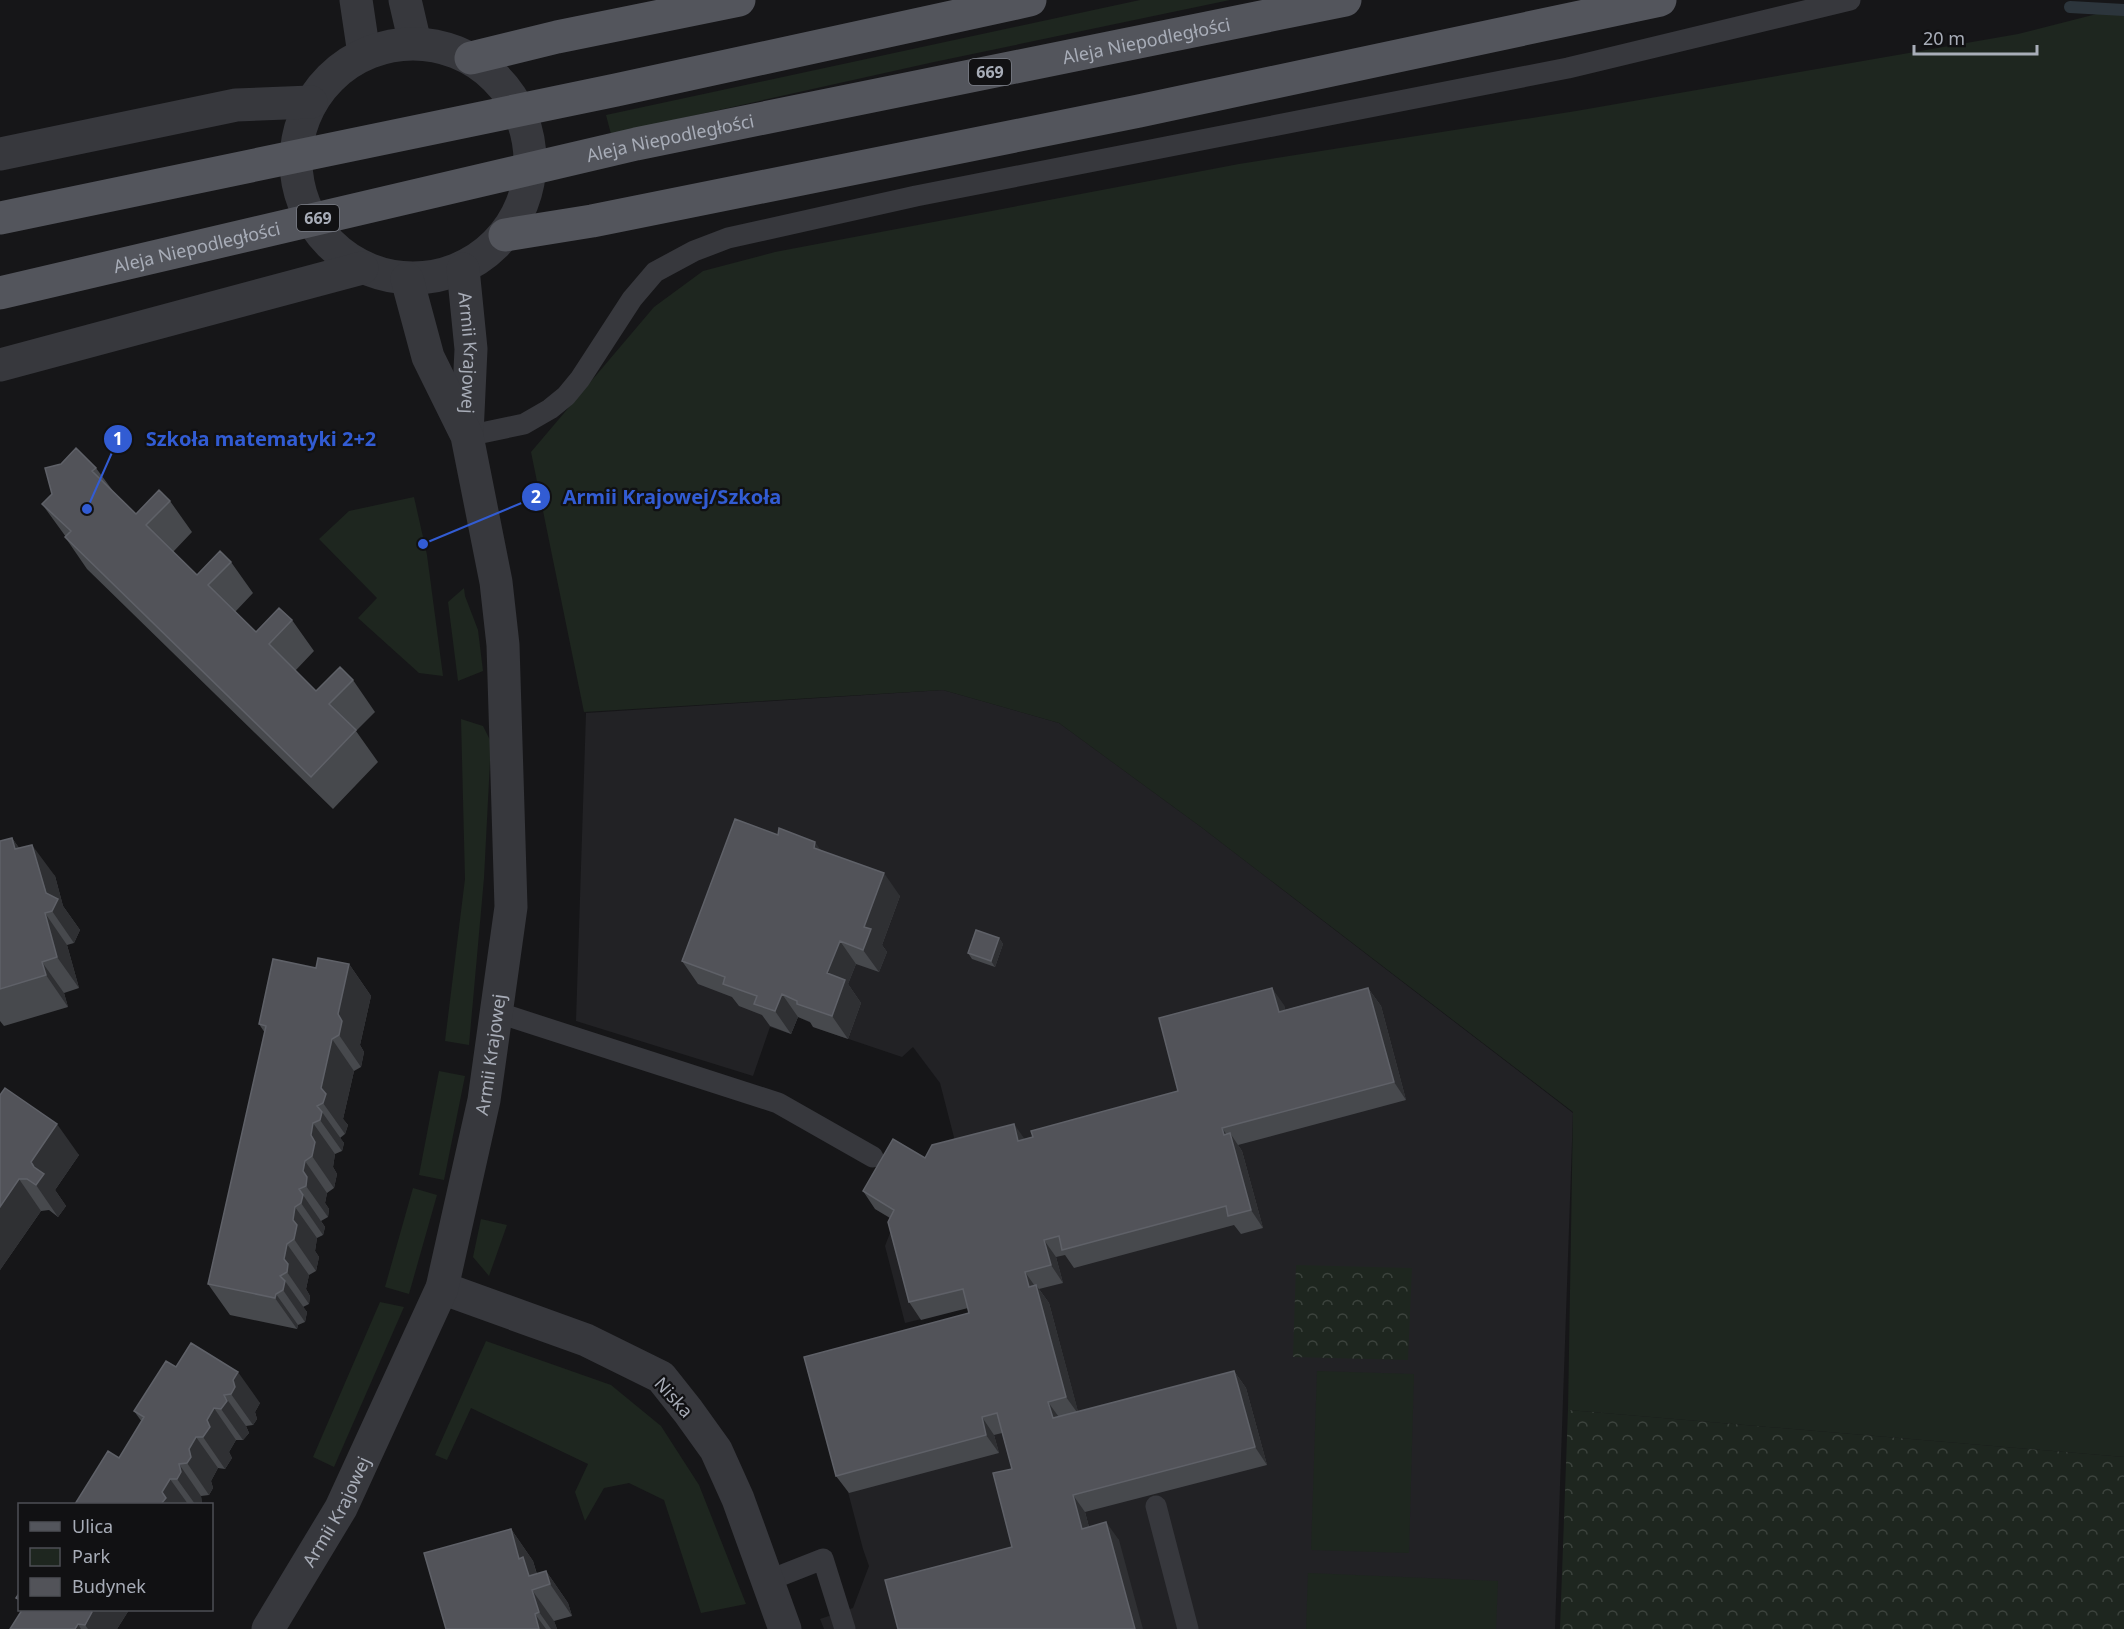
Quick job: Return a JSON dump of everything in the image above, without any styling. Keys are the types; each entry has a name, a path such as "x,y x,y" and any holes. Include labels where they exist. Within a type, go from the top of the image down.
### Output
{"main road":[{"path":"479,63 557,37 739,0"},
{"path":"0,218 627,88 1030,0"},
{"name":"Aleja Niepodległości","path":"0,293 636,144 1345,0"},
{"path":"512,225 604,219 1139,111 1660,0"}],"street":[{"path":"356,0 364,54"},
{"path":"405,0 415,43"},
{"path":"415,43 444,47 479,63 514,99 529,136 530,177 512,225 486,254 463,269 435,277 407,279 384,276 349,259 312,223 298,189 296,152 308,109 331,77 343,66 364,54 390,45 415,43"},
{"path":"0,154 236,105 308,109"},
{"path":"0,364 349,259"},
{"name":"Armii Krajowej","path":"268,1629 341,1508 442,1288 484,1100 511,907 503,645 496,582 467,436 471,349 463,269"},
{"name":"Armii Krajowej","path":"407,279 428,357 467,436"},
{"name":"Niska","path":"442,1288 586,1340 661,1377 716,1450 738,1499 785,1629"}],"lane":[{"path":"467,436 524,424 550,409 566,396 580,379 632,298 655,272 694,251 728,238 916,196 1569,68 1850,0"},
{"path":"496,1012 777,1104 873,1157"},
{"path":"1156,1506 1188,1629"},
{"path":"767,1581 823,1559 845,1629"}],"shaded area":[{"path":"943,690 1059,723 1201,827 1573,1113 1555,1629 824,1629 820,1619 853,1608 869,1566 817,1374 981,1330 975,1306 905,1323 885,1246 890,1233 900,1239 907,1227 875,1209 937,1175 957,1149 940,1083 913,1047 902,1057 813,1027 813,1024 798,1017 791,1034 770,1027 753,1076 576,1021 586,713"}],"green space":[{"path":"1140,0 1230,0 934,62 611,134 606,115"},
{"path":"2124,7 2124,1457 1568,1410 1573,1112 1201,827 1059,723 943,690 584,712 531,452 654,307 703,271 775,252 1239,164 1576,111 2018,34"},
{"path":"414,497 427,555 443,676 419,673 358,618 377,598 319,539 349,511"},
{"path":"464,588 478,630 483,671 458,681 448,602"},
{"path":"461,719 483,726 491,742 484,878 469,1045 445,1041 465,879"},
{"path":"439,1071 465,1076 444,1180 419,1175"},
{"path":"413,1188 437,1195 409,1294 385,1287"},
{"path":"481,1219 507,1225 489,1276 473,1257"},
{"path":"1296,1265 1412,1268 1408,1360 1293,1357"},
{"path":"380,1302 404,1307 334,1467 313,1457"},
{"path":"486,1341 611,1385 661,1426 699,1485 746,1604 701,1613 664,1500 629,1483 604,1488 585,1521 575,1492 588,1464 471,1408 447,1460 435,1455"},
{"path":"1317,1371 1414,1374 1409,1553 1311,1550"},
{"path":"1568,1410 2124,1457 2124,1629 1560,1629"},
{"path":"1308,1573 1498,1581 1496,1629 1306,1629"}],"building":[{"path":"76,448 96,468 92,471 136,514 159,490 170,501 146,525 197,575 220,551 231,562 208,585 256,632 279,608 292,620 269,644 316,691 340,667 353,680 329,704 356,730 311,777 65,537 71,531 42,504 52,494 45,468 61,464"},
{"path":"735,819 778,835 779,828 815,842 814,848 884,873 864,927 871,929 863,950 840,941 827,973 845,980 832,1016 797,1004 797,1001 782,994 775,1011 754,1004 757,996 723,984 725,977 682,961"},
{"path":"12,838 15,849 32,845 46,893 58,899 52,911 45,913 57,957 42,962 46,975 0,989 0,841"},
{"path":"976,930 999,938 991,961 968,953"},
{"path":"318,958 349,964 338,1014 342,1021 339,1035 332,1039 321,1088 326,1094 323,1103 317,1106 322,1112 320,1120 313,1123 311,1135 315,1142 312,1156 305,1161 303,1171 307,1177 306,1186 299,1189 303,1195 301,1203 295,1207 293,1220 297,1225 294,1239 287,1244 284,1259 288,1264 287,1272 280,1276 285,1281 283,1290 276,1294 275,1298 208,1284 266,1026 259,1024 273,959 316,968"},
{"path":"1272,988 1279,1012 1368,988 1394,1082 1222,1128 1224,1135 1230,1133 1251,1210 1228,1216 1226,1206 1062,1250 1059,1236 1044,1240 1051,1265 1025,1272 1029,1287 1036,1285 1066,1397 1048,1402 1053,1418 1234,1371 1255,1447 1073,1495 1082,1529 1106,1522 1135,1629 898,1629 885,1580 1012,1547 993,1473 1012,1469 997,1413 982,1417 986,1435 836,1476 804,1357 969,1313 963,1289 909,1302 888,1222 894,1210 863,1191 893,1139 925,1158 932,1145 1014,1124 1018,1141 1033,1137 1031,1131 1178,1091 1159,1018"},
{"path":"5,1088 57,1124 31,1162 44,1174 36,1185 27,1179 19,1179 0,1207 0,1095"},
{"path":"191,1343 238,1372 233,1380 235,1387 231,1394 224,1395 227,1401 221,1409 214,1408 207,1420 210,1427 203,1437 196,1437 189,1449 191,1457 187,1463 179,1464 181,1472 177,1479 170,1479 162,1492 166,1498 162,1503 76,1503 108,1451 119,1458 144,1417 134,1411 166,1361 176,1367"},
{"path":"511,1529 519,1559 523,1557 529,1576 546,1571 550,1584 532,1590 539,1612 535,1614 539,1629 446,1629 424,1553"},
{"path":"21,1611 92,1612 85,1625 78,1624 75,1629 10,1629"}],"waterway":[{"path":"2070,7 2124,10"}],"place":[{"name":"Szkoła matematyki 2+2","path":"87,509"},
{"name":"Armii Krajowej/Szkoła","path":"423,544"}]}
